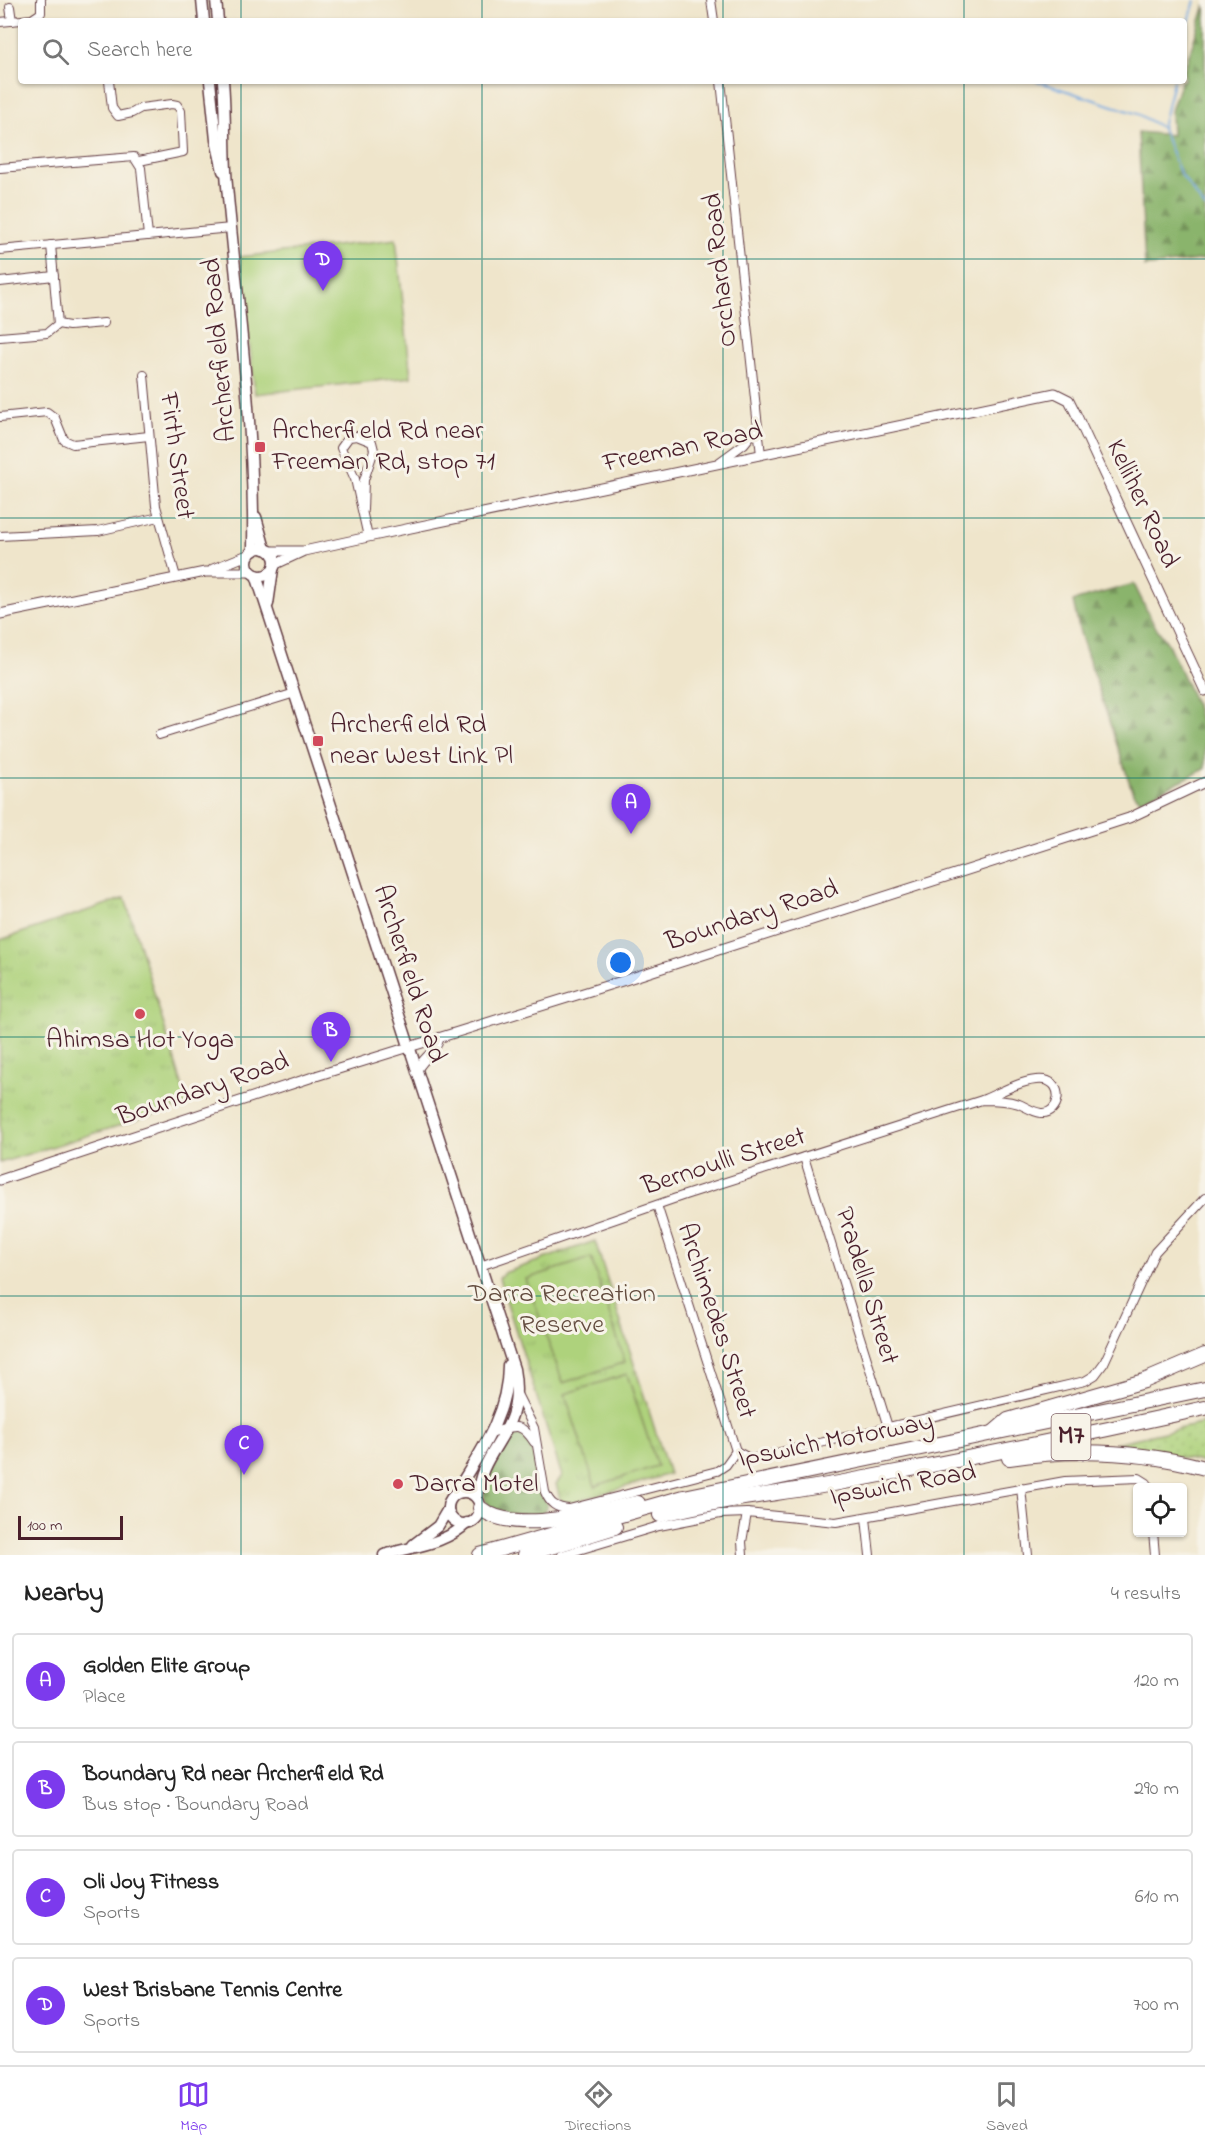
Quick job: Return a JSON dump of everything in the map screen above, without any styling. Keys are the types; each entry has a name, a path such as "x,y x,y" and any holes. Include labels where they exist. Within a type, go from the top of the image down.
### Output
{"highway":[{"path":"992,1434 1008,1420 1144,1381 1205,1355"},
{"name":"Ipswich Motorway","path":"480,1555 684,1497 1205,1389"},
{"name":"Ipswich Motorway","path":"525,1555 681,1509 937,1465 1205,1408"},
{"path":"937,1465 948,1469 1026,1456 1082,1452 1146,1456 1205,1468"},
{"path":"478,1503 496,1519 533,1521 665,1497 684,1497"}],"main road":[{"path":"202,0 204,18"},
{"path":"216,0 218,18"},
{"name":"Archerfield Road","path":"210,84 216,140 226,183"},
{"name":"Archerfield Road","path":"223,84 226,183 253,456 255,514 251,552"},
{"name":"Archerfield Road","path":"255,514 267,550"},
{"path":"267,550 274,557 273,567 265,575 254,573 247,566 251,552 267,550"},
{"name":"Archerfield Road","path":"268,608 273,567"},
{"name":"Archerfield Road","path":"254,573 268,608 508,1353 517,1392 510,1425 481,1473 478,1503"},
{"name":"Archerfield Road","path":"454,1496 493,1432 507,1390 508,1353"},
{"path":"384,1555 410,1547 431,1544 446,1538 476,1518 478,1503 463,1492 454,1496 438,1526 410,1547"},
{"path":"448,1509 452,1519 467,1523"}],"street":[{"path":"36,18 41,13 41,0"},
{"path":"711,0 714,18"},
{"path":"10,7 12,21"},
{"path":"0,22 18,20"},
{"path":"109,84 112,108 118,116 141,108 172,104 177,105 181,111 183,152 139,162"},
{"name":"Orchard Road","path":"721,84 761,454"},
{"path":"0,168 134,157 139,162 148,236"},
{"path":"0,250 231,228"},
{"path":"51,245 58,324"},
{"path":"0,282 54,276"},
{"path":"0,337 47,333 58,324 104,323"},
{"name":"Firth Street","path":"144,375 159,517 176,577"},
{"name":"Freeman Road","path":"267,550 304,551 1046,394 1055,393 1069,400"},
{"name":"Kelliher Road","path":"1069,400 1205,691"},
{"path":"0,417 47,412 55,418 64,440 73,444 149,436"},
{"path":"718,463 744,444 758,427"},
{"path":"363,510 364,480 374,450 372,442 357,436 349,437 341,448 355,479 368,537"},
{"path":"0,536 98,531 159,517"},
{"name":"Freeman Road","path":"273,567 304,551"},
{"path":"205,572 251,552"},
{"path":"0,614 205,572 254,573"},
{"path":"159,735 295,693"},
{"name":"Boundary Road","path":"0,1180 408,1047 1129,818 1205,782"},
{"path":"416,1072 421,1062 437,1048 439,1038"},
{"name":"Bernoulli Street","path":"480,1266 1034,1081 1044,1080 1053,1084 1058,1092 1057,1103 1051,1110 1042,1114 1011,1102 982,1100"},
{"name":"Pradella Street","path":"804,1157 888,1427"},
{"name":"Ipswich Road","path":"736,1451 751,1458 1071,1385 1095,1375 1104,1363 1155,1252 1205,1198"},
{"name":"Archimedes Street","path":"657,1205 736,1451"},
{"path":"517,1392 534,1428 535,1444 550,1502 559,1508 568,1509 717,1471 726,1465 736,1451"},
{"path":"493,1432 510,1425 521,1428 535,1444"},
{"name":"Ipswich Road","path":"562,1555 572,1554 659,1526 720,1514 747,1513 815,1522 866,1518 1021,1488 1090,1479 1139,1478 1145,1483"},
{"path":"1021,1488 1028,1555"},
{"path":"743,1555 742,1542 747,1513"},
{"path":"866,1518 870,1555"},
{"path":"1153,1537 1155,1555"}],"green space":[{"path":"1205,5 1205,259 1145,267 1138,132 1172,135 1171,111 1180,84 1187,84 1187,62"},
{"path":"396,239 411,377 255,394 240,257"},
{"path":"1134,584 1153,623 1168,644 1196,705 1205,739 1205,769 1141,800 1133,793 1080,633 1073,601"},
{"path":"125,898 188,1104 0,1163 0,940"},
{"name":"Darra Recreation Reserve","path":"595,1241 669,1474 567,1504 560,1499 556,1484 562,1476 499,1278 504,1273"},
{"path":"591,1258 625,1362 563,1383 526,1279"},
{"path":"627,1374 657,1466 595,1486 565,1394"},
{"path":"1205,1423 1205,1463 1115,1443"},
{"path":"513,1431 530,1440 547,1506 542,1514 515,1514 497,1510 487,1503 484,1493 486,1480 492,1465"}],"waterway":[{"path":"1187,29 1195,0"},
{"path":"1045,84 1138,114 1162,128"},
{"path":"1172,84 1162,128 1180,173 1205,208"}],"place":[{"name":"West Brisbane Tennis Centre","path":"323,291"},
{"name":"Archerfield Rd near Freeman Rd, stop 71","path":"260,447"},
{"name":"Archerfield Rd near West Link Pl","path":"318,741"},
{"name":"Golden Elite Group","path":"631,834"},
{"name":"Ahimsa Hot Yoga","path":"140,1014"},
{"name":"Boundary Rd near Archerfield Rd","path":"331,1062"},
{"name":"Oli Joy Fitness","path":"244,1475"},
{"name":"Darra Motel","path":"398,1484"}]}
